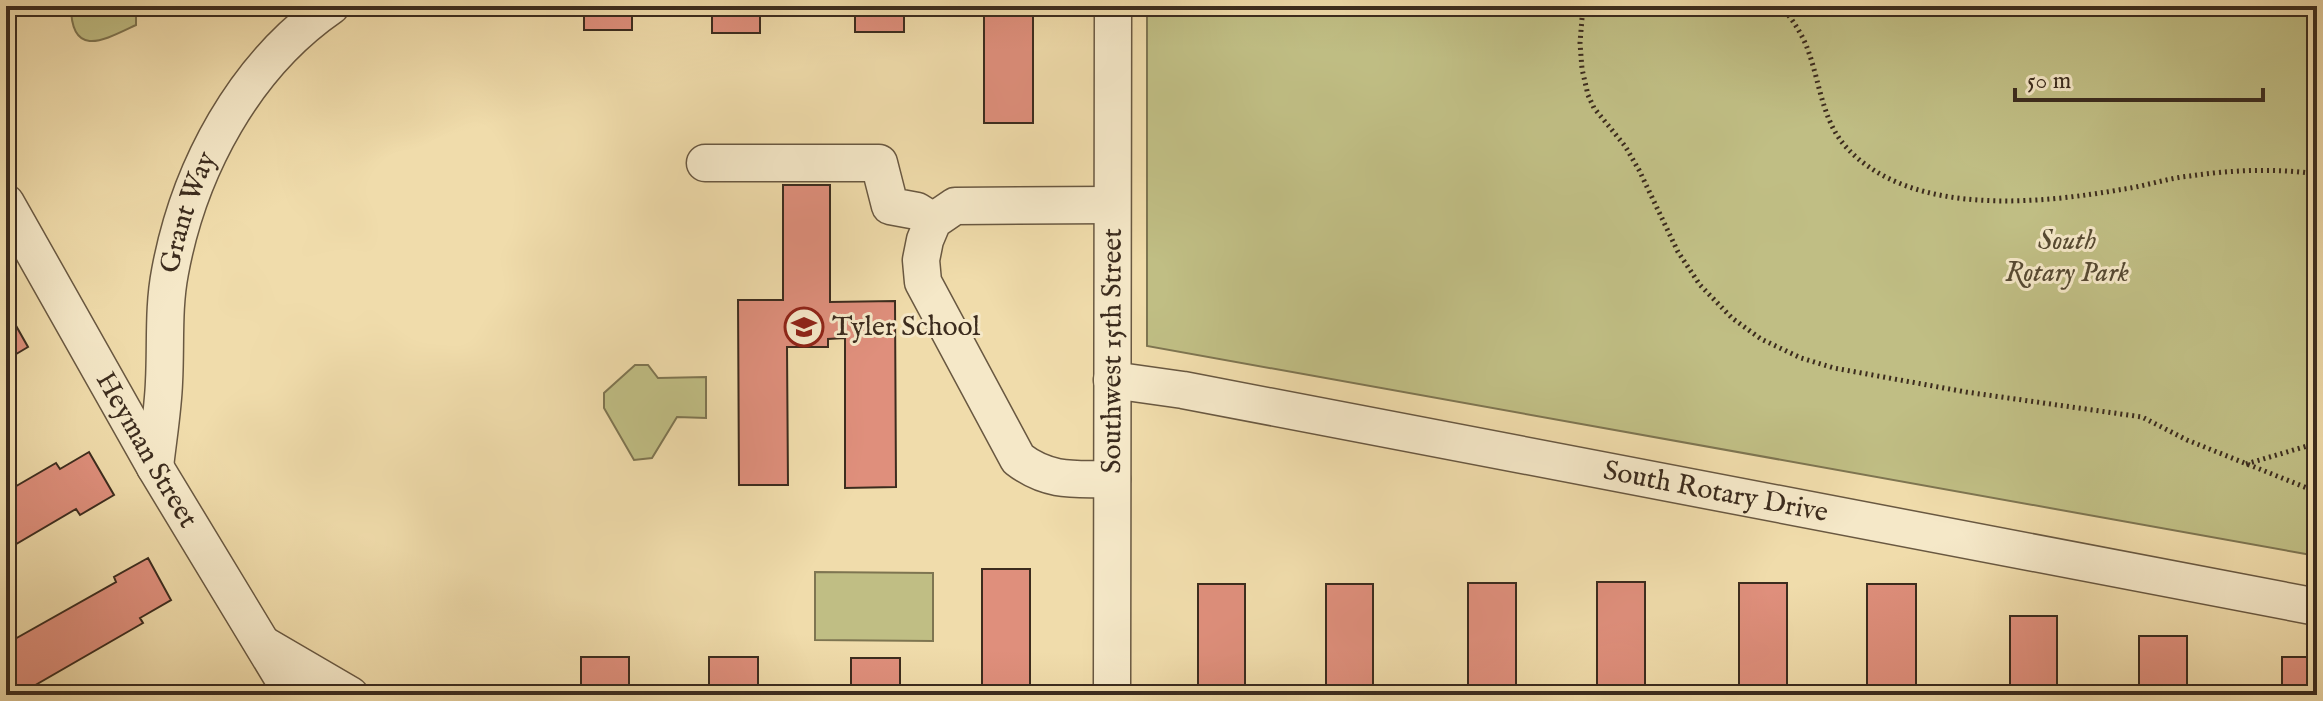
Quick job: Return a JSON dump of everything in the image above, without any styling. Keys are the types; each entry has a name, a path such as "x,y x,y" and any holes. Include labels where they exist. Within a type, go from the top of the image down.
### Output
{"street":[{"name":"Grant Way","path":"155,467 164,385 165,314 170,273 193,193 225,123 245,92 277,53 331,6"},
{"name":"Southwest 15th Street","path":"1112,695 1113,6"},
{"path":"705,163 879,163 890,206 917,211 933,221"},
{"name":"Heyman Street","path":"6,203 155,467 293,695"},
{"path":"1112,205 955,206 933,221 921,260 923,282 1018,459 1033,471 1048,476 1112,479"},
{"name":"South Rotary Drive","path":"1112,380 1224,398 2317,607"},
{"path":"264,645 350,695"}],"path":[{"path":"1583,6 1580,43 1582,69 1594,108 1625,146 1678,252 1700,285 1732,318 1761,339 1801,358 1834,368 1966,392 2110,410 2142,417 2187,440 2317,492"},
{"path":"1781,6 1795,23 1807,49 1837,136 1868,165 1912,190 1998,200 2053,200 2220,172 2317,174"},
{"path":"2244,464 2316,442 2317,471"}],"green space":[{"path":"71,6 136,6 136,25 102,39 84,39 77,34"},
{"name":"South Rotary Park","path":"1147,6 2317,6 2317,556 1147,346"},
{"path":"635,365 648,365 658,378 706,377 706,418 677,417 652,458 634,460 604,408 604,393"},
{"path":"815,572 933,573 933,641 815,640"}],"building":[{"path":"584,6 632,6 632,30 584,30"},
{"path":"712,6 760,6 760,33 712,33"},
{"path":"855,6 904,6 904,32 855,32"},
{"path":"984,6 1033,6 1033,123 984,123"},
{"path":"783,185 830,185 830,302 895,301 896,487 845,488 845,338 828,339 828,347 787,347 788,485 739,485 738,300 783,300"},
{"path":"6,308 28,347 6,360"},
{"path":"89,452 114,495 80,515 76,509 6,550 6,492 56,463 60,469"},
{"path":"148,558 171,600 140,618 143,623 18,695 6,695 6,644 116,582 114,577"},
{"path":"982,569 1030,569 1030,695 982,695"},
{"path":"1597,582 1645,582 1645,695 1597,695"},
{"path":"1468,583 1516,583 1516,695 1468,695"},
{"path":"1739,583 1787,583 1787,695 1739,695"},
{"path":"1198,584 1245,584 1245,695 1198,695"},
{"path":"1326,584 1373,584 1373,695 1326,695"},
{"path":"1867,584 1916,584 1916,695 1867,695"},
{"path":"2010,616 2057,616 2057,695 2010,695"},
{"path":"2139,636 2187,636 2187,695 2139,695"},
{"path":"581,657 629,657 629,695 581,695"},
{"path":"709,657 758,657 758,695 709,695"},
{"path":"2282,657 2317,657 2317,695 2282,695"},
{"path":"851,658 900,658 900,695 851,695"}],"place":[{"name":"Tyler School","path":"804,327"}]}
